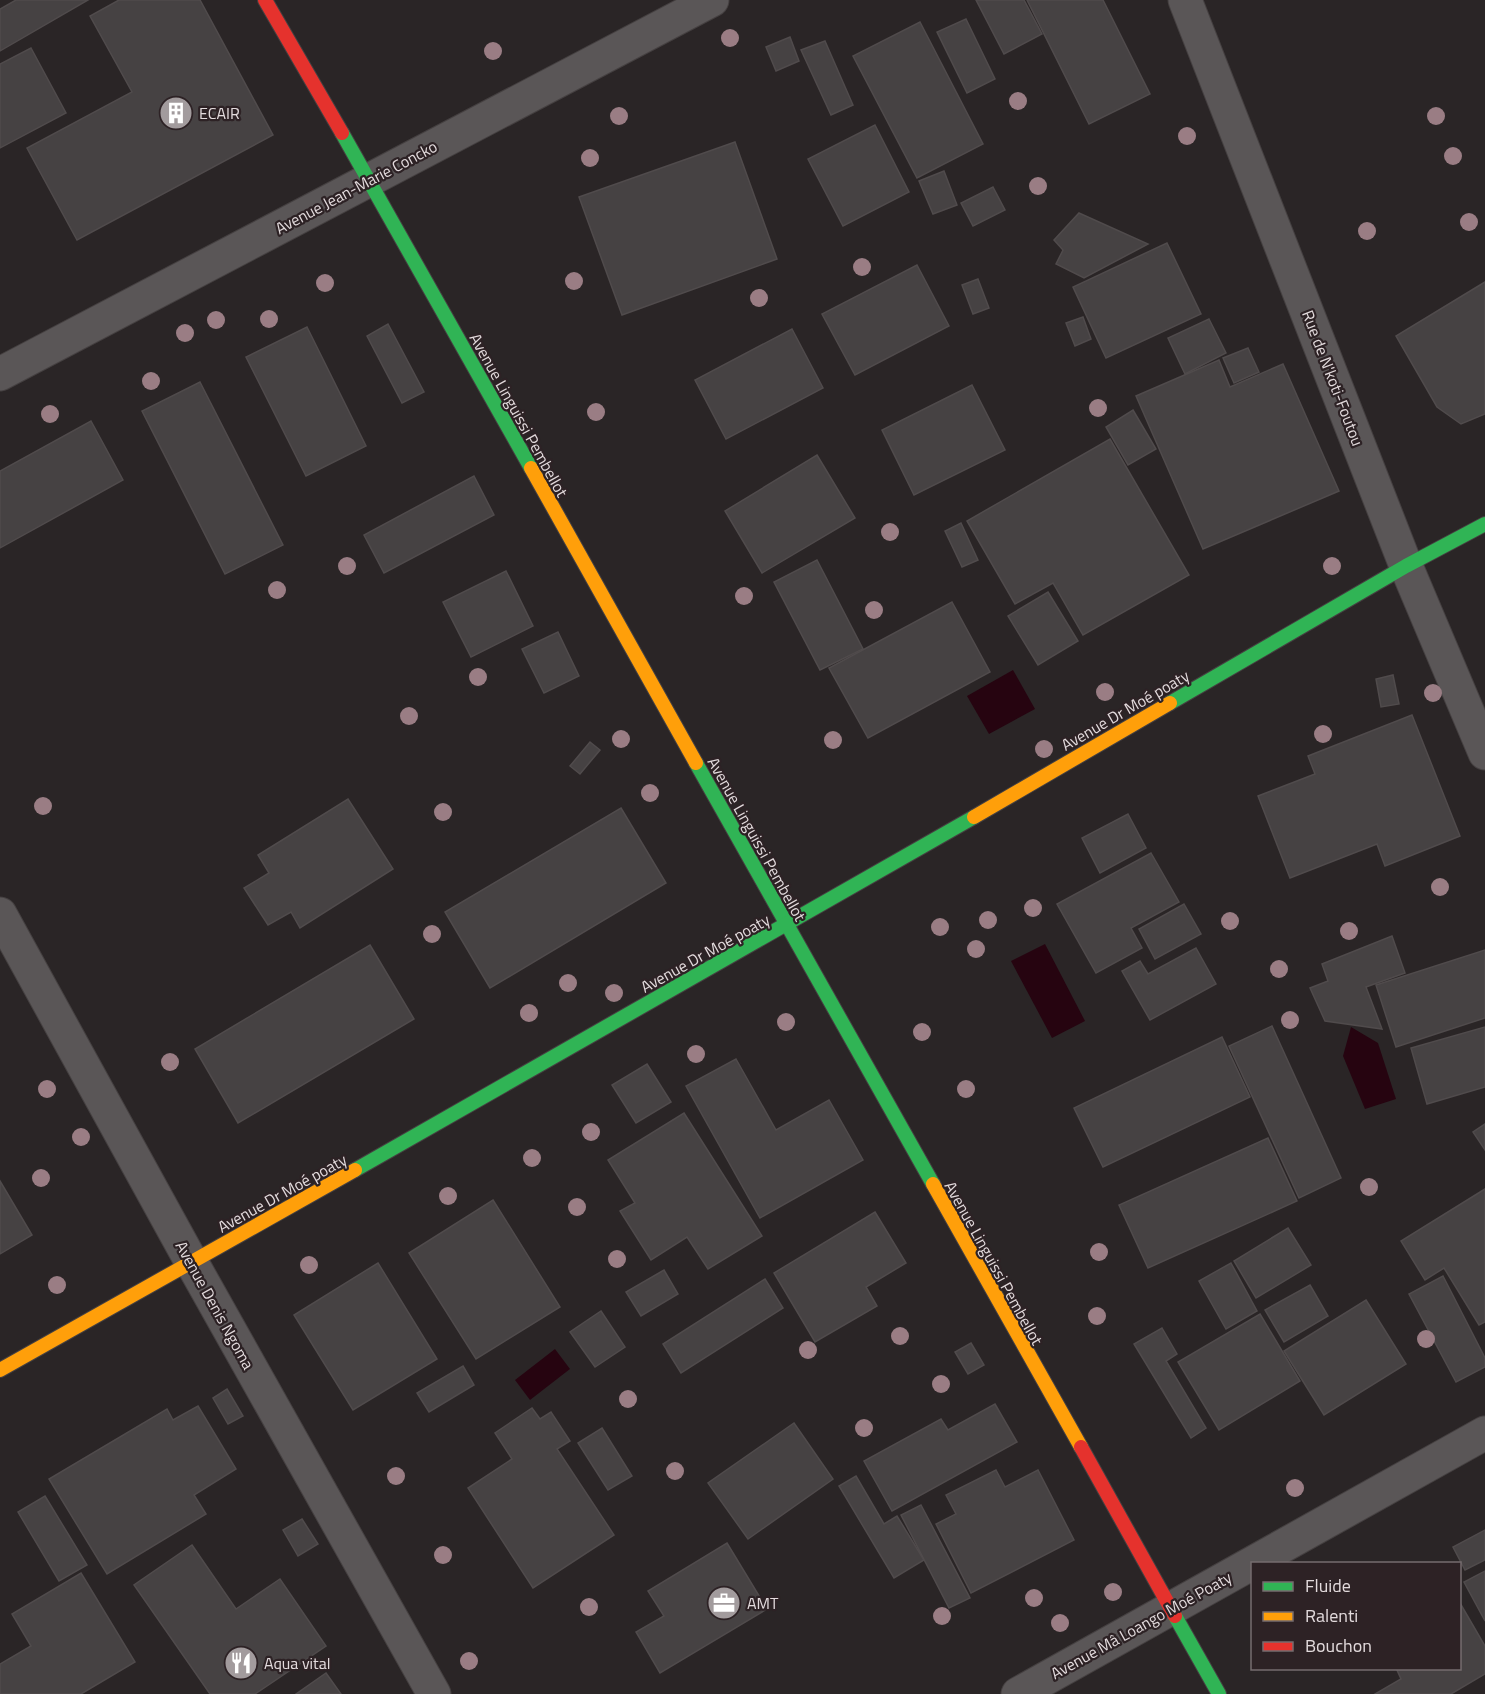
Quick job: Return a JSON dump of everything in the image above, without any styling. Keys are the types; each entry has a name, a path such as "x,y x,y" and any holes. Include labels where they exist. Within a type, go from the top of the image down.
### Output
{"street":[{"name":"Avenue Linguissi Pembellot","path":"265,0 369,180 1169,1610 1219,1694"},
{"name":"Avenue Jean-Marie Concko","path":"0,374 712,0"},
{"name":"Rue de N'koti-Foutou","path":"1185,0 1406,566 1485,753"},
{"name":"Avenue Dr Moé poaty","path":"0,1370 786,926 1406,566 1485,525"},
{"name":"Avenue Denis Ngoma","path":"0,914 192,1263 434,1694"},
{"name":"Avenue Mâ Loango Moé Poaty","path":"1255,1562 1485,1433"},
{"name":"Avenue Mâ Loango Moé Poaty","path":"1018,1694 1251,1564"}],"shaded area":[{"path":"1013,670 1035,709 989,734 967,696"},
{"path":"1045,944 1085,1021 1052,1038 1011,961"},
{"path":"1351,1027 1378,1043 1396,1099 1365,1109 1343,1056"},
{"path":"555,1349 570,1369 530,1400 515,1380"}],"building":[{"path":"16,0 88,0 0,51 0,9"},
{"name":"ECAIR","path":"119,0 200,0 273,135 77,240 27,148 132,92 90,16"},
{"path":"976,0 1024,0 1042,34 1004,54"},
{"path":"1027,0 1103,0 1150,94 1089,124"},
{"path":"966,19 995,79 967,93 937,32"},
{"path":"920,22 983,144 917,178 853,56"},
{"path":"790,37 799,61 776,71 766,47"},
{"path":"825,41 853,105 831,115 801,50"},
{"path":"31,48 66,113 0,148 0,64"},
{"path":"875,125 909,192 843,226 808,159"},
{"path":"735,142 777,259 622,315 579,197"},
{"path":"944,171 957,205 933,214 919,181"},
{"path":"993,187 1005,210 973,226 961,203"},
{"path":"1079,213 1148,244 1084,278 1056,264 1063,250 1054,240"},
{"path":"1167,243 1201,314 1106,358 1073,287"},
{"path":"917,265 949,326 855,375 822,314"},
{"path":"978,279 989,308 973,314 962,285"},
{"path":"1485,282 1485,414 1461,424 1437,407 1396,336"},
{"path":"1083,317 1091,339 1075,346 1066,323"},
{"path":"1209,319 1226,353 1185,374 1168,338"},
{"path":"388,324 424,392 402,403 367,336"},
{"path":"307,327 366,446 306,476 246,357"},
{"path":"792,329 823,388 726,439 695,380"},
{"path":"1248,348 1259,372 1234,383 1223,358"},
{"path":"1219,360 1230,387 1283,364 1339,491 1203,549 1136,396"},
{"path":"200,382 283,545 225,574 142,411"},
{"path":"972,385 1005,450 914,495 882,430"},
{"path":"1133,410 1156,449 1128,465 1106,427"},
{"path":"91,421 123,480 0,548 0,471"},
{"path":"1110,439 1189,575 1083,635 1053,583 1015,604 967,521"},
{"path":"817,455 855,518 762,573 725,511"},
{"path":"474,476 494,515 384,573 364,535"},
{"path":"961,523 978,560 962,567 945,531"},
{"path":"817,560 863,649 820,670 774,582"},
{"path":"506,571 533,626 471,657 443,602"},
{"path":"1048,592 1078,641 1038,665 1008,616"},
{"path":"952,602 990,672 868,738 829,668"},
{"path":"558,632 579,676 544,693 522,649"},
{"path":"1393,675 1399,704 1381,707 1376,679"},
{"path":"1412,715 1460,836 1385,866 1377,844 1290,878 1258,796 1315,774 1308,756"},
{"path":"590,742 600,750 580,774 570,766"},
{"path":"348,799 393,869 300,928 291,912 268,925 244,888 269,873 258,855"},
{"path":"621,808 666,883 490,988 445,912"},
{"path":"1128,814 1146,848 1100,873 1082,838"},
{"path":"1151,853 1179,902 1131,928 1142,948 1096,973 1057,904"},
{"path":"1184,904 1201,934 1155,959 1139,929"},
{"path":"1392,936 1405,973 1366,987 1382,1029 1325,1021 1310,988 1328,981 1322,964"},
{"path":"370,945 414,1019 238,1123 195,1049"},
{"path":"1196,948 1216,984 1150,1020 1122,971 1140,961 1148,974"},
{"path":"1485,950 1485,1018 1396,1047 1376,985"},
{"path":"1272,1026 1341,1178 1299,1198 1229,1046"},
{"path":"1485,1027 1485,1087 1427,1104 1411,1048"},
{"path":"1222,1037 1250,1097 1103,1167 1074,1108"},
{"path":"736,1059 776,1130 829,1100 863,1160 760,1218 686,1086"},
{"path":"647,1064 671,1102 636,1123 612,1085"},
{"path":"684,1113 762,1236 708,1269 687,1237 651,1260 620,1211 635,1203 608,1160"},
{"path":"1485,1124 1485,1150 1473,1132"},
{"path":"1268,1138 1297,1201 1148,1268 1119,1205"},
{"path":"0,1181 32,1235 0,1254"},
{"path":"1485,1189 1485,1322 1479,1325 1444,1268 1425,1280 1401,1241"},
{"path":"493,1200 560,1307 476,1359 409,1253"},
{"path":"875,1212 906,1263 866,1287 877,1306 815,1342 774,1273"},
{"path":"1288,1228 1311,1265 1256,1298 1234,1261"},
{"path":"378,1263 437,1359 353,1410 294,1315"},
{"path":"1231,1263 1257,1311 1226,1329 1199,1281"},
{"path":"664,1270 678,1294 641,1316 626,1292"},
{"path":"1443,1276 1485,1358 1485,1367 1456,1382 1409,1294"},
{"path":"765,1279 783,1308 681,1373 663,1344"},
{"path":"1310,1285 1328,1316 1284,1342 1265,1310"},
{"path":"1366,1300 1406,1364 1324,1415 1284,1351"},
{"path":"601,1311 625,1347 595,1367 570,1332"},
{"path":"1260,1314 1300,1381 1219,1430 1178,1362"},
{"path":"1162,1328 1177,1354 1166,1361 1206,1428 1191,1438 1134,1344"},
{"path":"971,1343 984,1365 968,1374 955,1352"},
{"path":"463,1366 474,1385 429,1412 417,1393"},
{"path":"227,1389 243,1416 228,1424 213,1398"},
{"path":"995,1404 1017,1442 892,1511 864,1461 941,1419 948,1430"},
{"path":"198,1406 236,1469 194,1495 206,1514 107,1574 49,1479 167,1409 173,1420"},
{"path":"532,1408 540,1419 551,1412 570,1441 557,1449 614,1535 533,1588 468,1488 512,1459 495,1433"},
{"path":"794,1423 833,1479 748,1539 708,1483"},
{"path":"602,1428 632,1476 608,1490 578,1443"},
{"path":"996,1470 1005,1487 1038,1470 1074,1540 971,1593 936,1524 956,1514 946,1495"},
{"path":"856,1476 884,1524 897,1516 924,1560 894,1578 839,1486"},
{"path":"45,1496 87,1565 59,1581 18,1512"},
{"path":"921,1505 970,1598 949,1608 901,1515"},
{"path":"302,1519 318,1544 298,1556 283,1530"},
{"path":"1485,1530 1485,1560 1465,1570 1453,1547"},
{"path":"727,1543 767,1609 660,1673 636,1632 664,1616 648,1591"},
{"path":"192,1545 236,1609 280,1579 326,1646 255,1694 210,1694 134,1585"},
{"path":"1485,1571 1485,1621 1464,1582"},
{"path":"81,1573 135,1662 81,1694 0,1694 0,1664 31,1646 12,1614"},
{"path":"1461,1605 1485,1646 1485,1674 1451,1694 1375,1694 1401,1679 1397,1670 1461,1670"},
{"path":"326,1673 341,1694 296,1694"}],"traffic: fast":[{"path":"342,133 531,468"},
{"path":"1170,703 1406,566 1485,524"},
{"path":"696,763 933,1184"},
{"path":"355,1170 974,817"},
{"path":"1175,1616 1219,1694"}],"traffic: slow":[{"path":"531,468 696,763"},
{"path":"974,817 1170,703"},
{"path":"0,1370 355,1170"},
{"path":"933,1184 1081,1447"}],"traffic: jam":[{"path":"265,0 342,133"},
{"path":"1081,1447 1175,1616"}],"place":[{"name":"ECAIR","path":"176,113"},
{"name":"AMT","path":"724,1603"},
{"name":"Aqua vital","path":"241,1663"}]}
